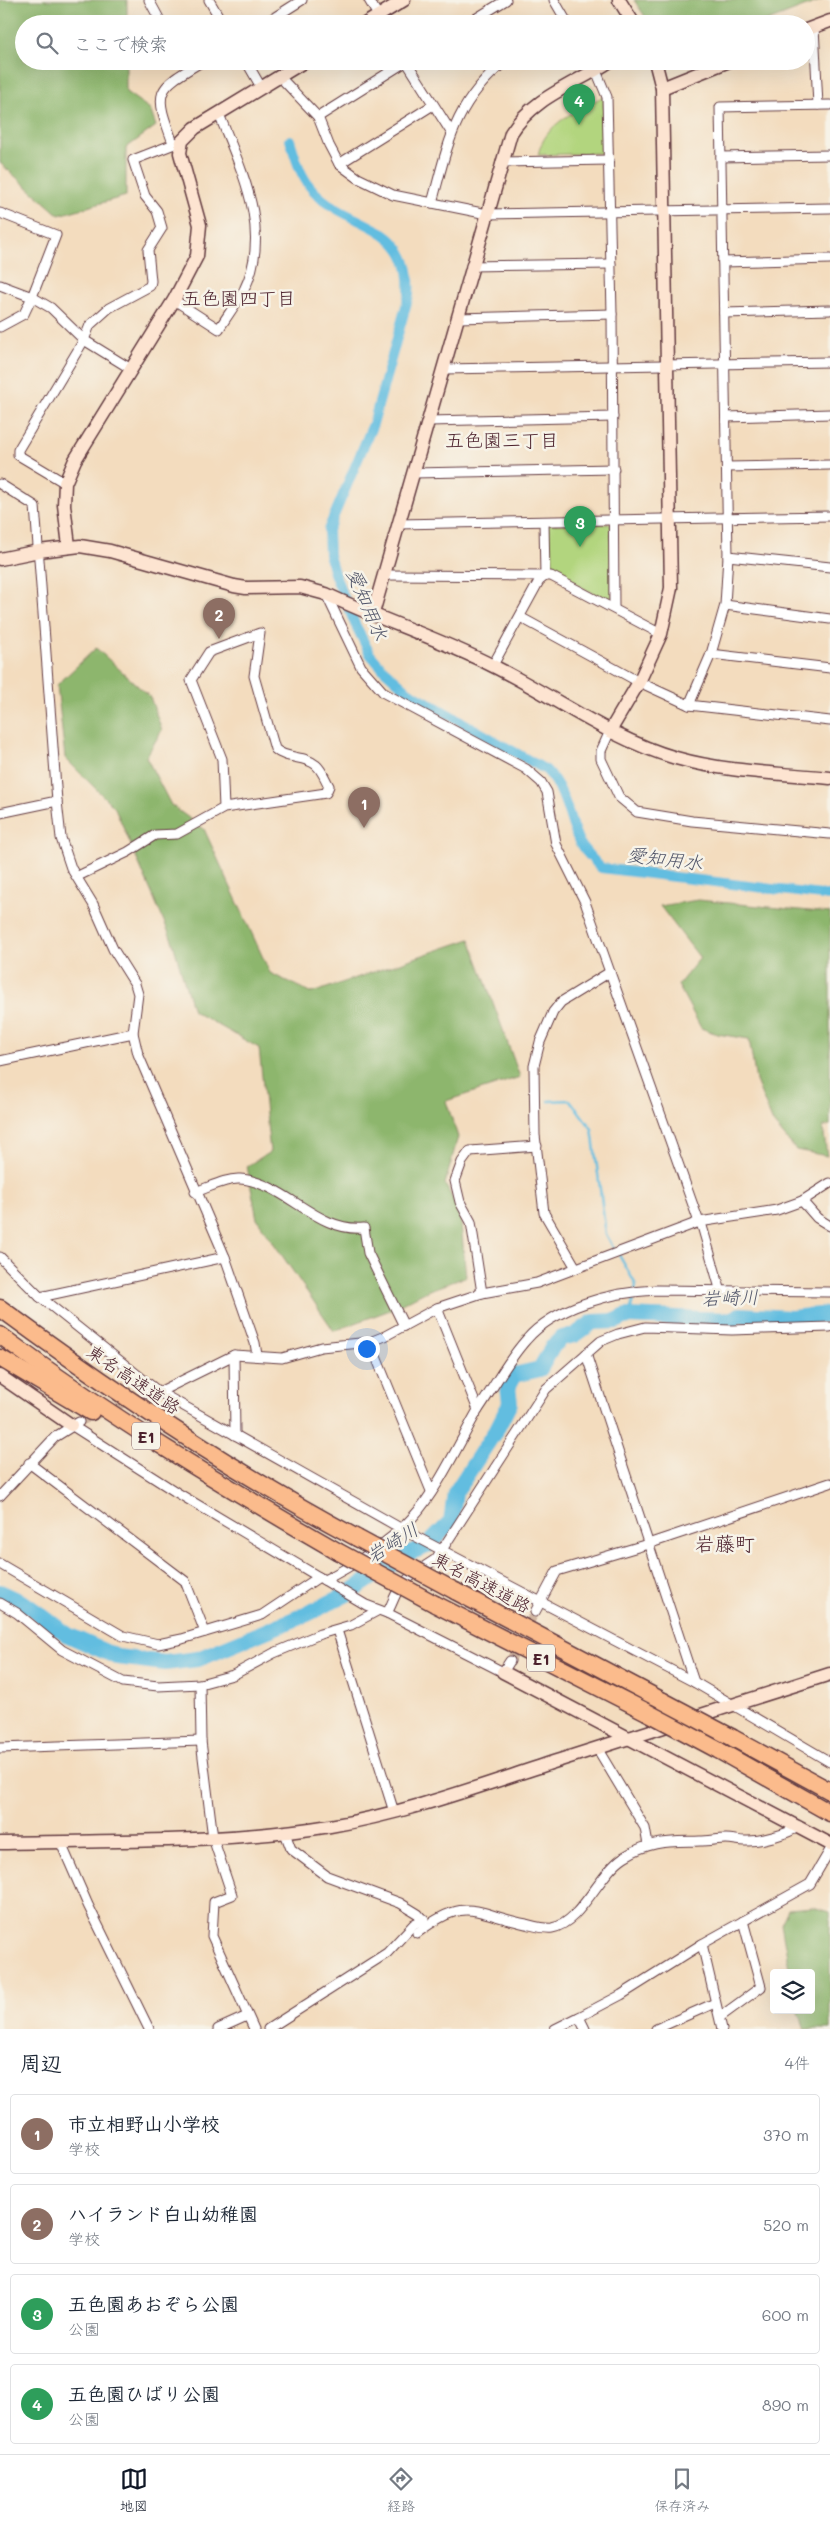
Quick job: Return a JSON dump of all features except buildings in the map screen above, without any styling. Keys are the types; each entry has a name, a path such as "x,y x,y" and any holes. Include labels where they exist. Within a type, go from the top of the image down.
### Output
{"highway":[{"path":"0,1296 68,1358"},
{"name":"東名高速道路","path":"0,1308 68,1358 193,1442 357,1538 733,1738 830,1792"},
{"name":"E1","path":"0,1334 127,1424 298,1529 435,1604 647,1712 830,1813"},
{"path":"0,1358 194,1472 298,1529"}],"street":[{"path":"149,0 157,15"},
{"path":"209,0 218,15"},
{"path":"278,15 302,0"},
{"path":"369,0 378,15"},
{"path":"387,15 404,0"},
{"path":"482,15 506,0"},
{"path":"554,0 563,15"},
{"path":"619,0 628,15"},
{"path":"815,27 830,21"},
{"path":"69,546 64,505 65,484 75,460 194,266 200,237 200,225 178,142 160,107 160,99 165,86 188,70"},
{"path":"251,70 261,87"},
{"path":"65,484 18,455 18,450 84,340 90,325 110,308 150,286 148,250 162,228 157,211 145,196 134,160 178,142 195,128 291,70"},
{"path":"318,117 392,70"},
{"path":"412,70 451,132"},
{"path":"432,203 451,132 474,90 496,70"},
{"path":"373,614 458,318 471,266 511,133 525,114 588,70"},
{"path":"597,70 607,97 612,314 614,608"},
{"path":"657,70 662,88 666,211 671,588 661,634 639,682 610,731 601,751 601,759 619,797 637,812 692,821 830,834"},
{"path":"662,88 706,70"},
{"path":"814,70 818,105"},
{"path":"280,77 318,117 339,164 358,178 393,194 487,214 830,208"},
{"path":"339,164 433,105"},
{"path":"689,705 711,654 725,605 728,556 720,107 830,105"},
{"path":"174,300 220,329 244,290 254,264 256,232 252,202 219,114"},
{"path":"721,157 830,155"},
{"path":"501,162 609,160"},
{"path":"0,213 56,235 24,314 0,328"},
{"path":"723,262 830,258"},
{"path":"471,266 611,264"},
{"path":"0,286 32,297 51,308 84,340 131,369"},
{"path":"724,313 830,310"},
{"path":"458,318 612,314"},
{"path":"443,369 830,362"},
{"path":"726,417 830,414"},
{"path":"428,421 613,417"},
{"path":"727,467 830,465"},
{"path":"413,473 614,469"},
{"path":"0,484 34,506 39,551 56,801 65,852 113,949 135,984 138,994 133,1033 138,1054 195,1192 225,1257 256,1343 257,1355"},
{"path":"398,524 671,521 830,516"},
{"path":"493,665 539,582 545,576 544,522"},
{"path":"0,559 69,546 80,546 110,551 234,586 246,588 300,587 328,595 358,607 493,665 610,731 658,752 690,762 830,778"},
{"path":"728,556 830,567"},
{"path":"384,575 551,576 661,634"},
{"path":"328,595 361,667 384,693 526,769 540,782 547,792 556,844 585,902 698,1222 702,1226 722,1292"},
{"path":"725,605 830,619"},
{"path":"520,618 639,682 689,705 830,721"},
{"path":"78,876 128,852 155,835 177,834 224,808 326,792 329,786 318,767 311,761 280,754 275,749 254,676 260,633 209,652 191,680 222,758 224,808"},
{"path":"711,654 830,668"},
{"path":"0,813 56,801"},
{"path":"576,1268 544,1213 537,1146 534,1066 540,1042 554,1012 561,1002 610,972"},
{"path":"0,1061 133,1033"},
{"path":"482,1293 471,1222 460,1202 455,1181 462,1162 470,1150 537,1146"},
{"path":"195,1192 239,1179 260,1184 339,1227 364,1228 368,1253 404,1326"},
{"path":"147,1393 159,1392 234,1355 282,1358 321,1347 370,1342 437,1308 482,1293 537,1283 698,1222 777,1210 802,1201 830,1183"},
{"path":"802,1201 817,1218 830,1226"},
{"path":"0,1257 40,1298 159,1392 409,1533 694,1682 830,1762"},
{"path":"40,1298 225,1257"},
{"path":"0,1564 123,1636 158,1644 262,1615 324,1580 346,1570 411,1519 431,1491 478,1410 526,1339 541,1326 576,1308 630,1291 830,1292"},
{"path":"437,1308 478,1410"},
{"path":"387,1613 399,1589 414,1574 436,1559 438,1548 546,1389 601,1341 618,1334 645,1327 732,1330 830,1327"},
{"path":"370,1342 431,1491"},
{"path":"586,1354 694,1682"},
{"path":"234,1355 235,1435"},
{"path":"0,1376 75,1423 176,1492 366,1605 507,1666 630,1738 830,1844"},
{"path":"0,1496 55,1437 75,1423"},
{"path":"29,1463 185,1581 205,1632"},
{"path":"535,1612 557,1571 648,1544 830,1483"},
{"path":"0,1603 17,1613 62,1650 123,1682 158,1686 200,1684 233,1675 274,1653 320,1634 337,1630 377,1611"},
{"path":"337,1630 394,1812"},
{"path":"0,1843 213,1838 285,1832 394,1812 830,1674"},
{"path":"200,1684 201,1741 213,1838 232,1895 214,1902 212,1936 254,2029"},
{"path":"0,1748 201,1741"},
{"path":"598,1748 645,1828 648,1844"},
{"path":"268,2029 387,1953 414,1924 452,1912 469,1909 493,1914 508,1921 553,1928 584,1905 608,1869 624,1857 648,1844 670,1840 727,1839 746,1842 792,1832 799,1826"},
{"path":"285,1832 291,1848 327,1876 400,1904 425,1922"},
{"path":"60,1841 88,1905 149,2029"},
{"path":"555,2029 621,1995 702,1944 810,1884 830,1850"},
{"path":"720,2017 761,1987 743,1921"},
{"path":"417,1933 425,1922"},
{"path":"702,1944 722,2029"},
{"path":"656,2029 715,2003"},
{"path":"218,2029 247,2016"},
{"path":"579,2017 585,2029"}],"green space":[{"path":"0,0 127,0 127,15 15,15 15,70 126,70 126,92 150,109 156,126 126,148 126,196 59,215 0,163"},
{"path":"634,0 822,0 783,15 644,15"},
{"path":"604,96 604,153 538,155 547,134 555,126 573,113"},
{"path":"547,524 611,524 612,604 551,570"},
{"path":"96,648 150,697 162,730 146,757 171,805 204,829 270,973 312,993 470,939 520,1077 446,1101 458,1137 445,1184 460,1213 466,1277 429,1290 390,1310 334,1331 257,1219 247,1166 270,1152 259,1048 193,1011 172,940 115,808 65,758 57,685"},
{"path":"698,900 830,913 830,1125 823,1127 827,1156 796,1150 773,1123 756,1081 749,1039 717,1034 701,1028 678,985 700,958 660,906"},
{"path":"813,1907 830,1912 830,2029 805,2029 799,2014 815,2014 815,1969 789,1969 781,1924 788,1909"}],"waterway":[{"name":"愛知用水","path":"290,140 301,172 312,189 327,203 377,230 391,240 402,253 408,271 409,295 373,424 328,530 329,555 334,573 355,624 370,654 382,668 408,691 546,770 562,793 581,846 601,868 830,896"},
{"path":"549,1101 570,1100 592,1129 606,1234 615,1251"},
{"path":"619,1255 636,1285 635,1290"},
{"path":"626,1316 631,1308 634,1296"},
{"name":"岩崎川","path":"0,1592 24,1603 68,1635 117,1657 165,1663 198,1659 307,1614 349,1593 409,1553 427,1546 451,1522 455,1493 498,1427 510,1403 508,1386 514,1375 540,1369 553,1346 562,1338 575,1335 593,1322 616,1321 626,1316 730,1320 740,1315 791,1318 830,1314"}],"tunnel":[{"path":"79,1422 147,1393"},
{"path":"510,1661 535,1612"}],"place":[{"name":"五色園ひばり公園","path":"579,125"},
{"name":"五色園あおぞら公園","path":"580,547"},
{"name":"ハイランド白山幼稚園","path":"219,639"},
{"name":"市立相野山小学校","path":"364,828"}],"district":[{"name":"五色園四丁目","path":"239,297"},
{"name":"五色園三丁目","path":"502,439"},
{"name":"岩藤町","path":"725,1543"}]}
